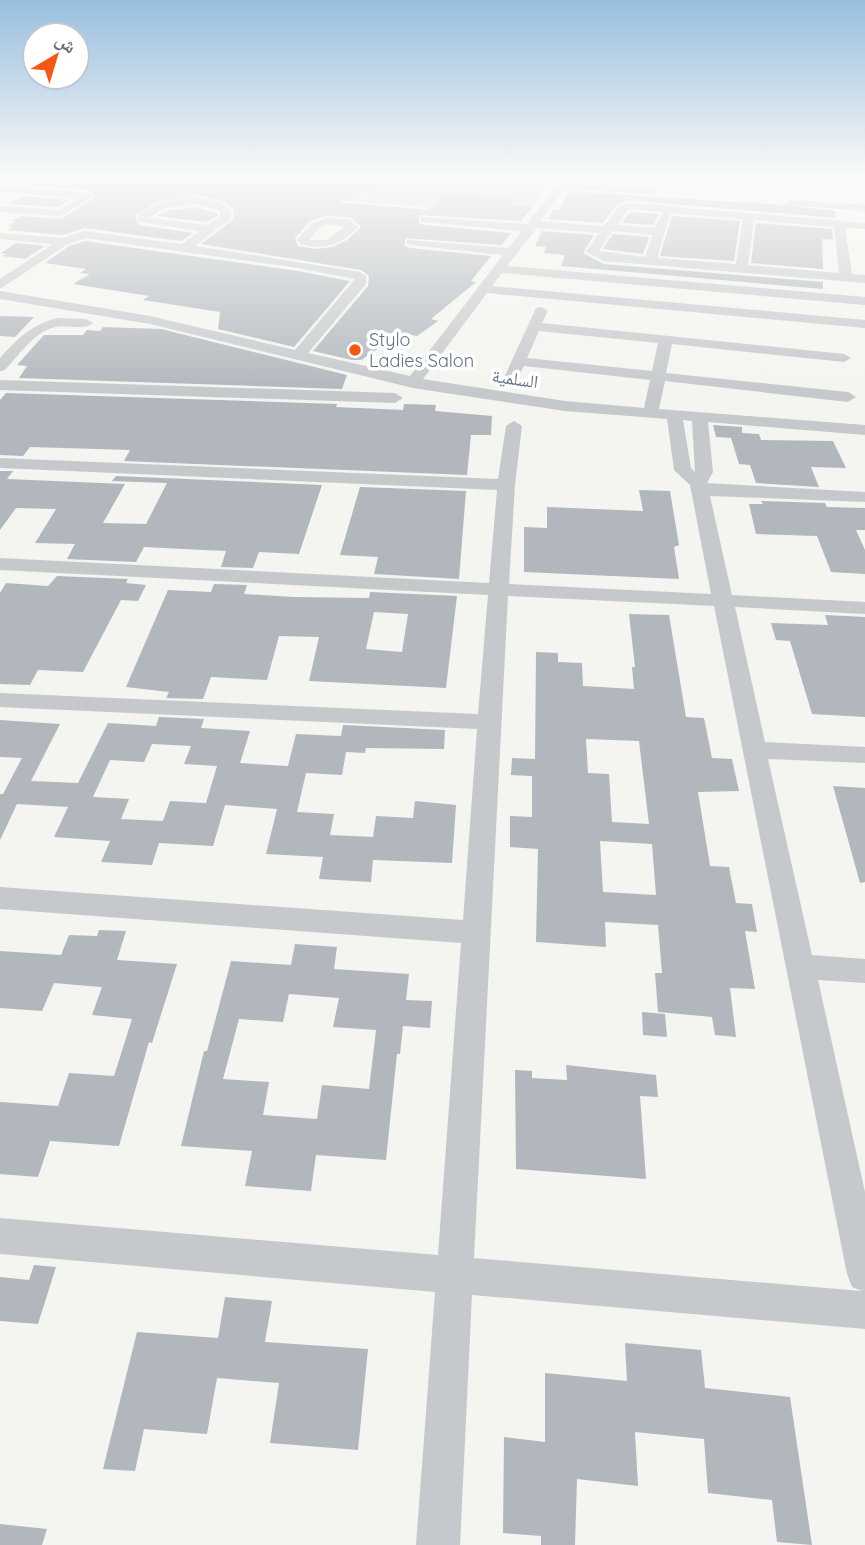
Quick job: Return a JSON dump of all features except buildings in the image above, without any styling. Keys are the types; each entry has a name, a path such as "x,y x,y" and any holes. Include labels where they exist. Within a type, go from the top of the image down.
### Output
{"street":[{"path":"0,285 52,250"},
{"path":"206,250 355,273 362,281 298,355"},
{"path":"298,264 307,250"},
{"path":"494,250 513,252"},
{"path":"593,250 595,254 650,261 865,279"},
{"path":"650,261 654,250"},
{"path":"741,269 744,250"},
{"path":"846,277 848,250"},
{"path":"413,383 513,252"},
{"path":"500,269 865,301"},
{"path":"485,289 548,295 845,359"},
{"name":"السلمية","path":"0,295 150,320 413,383 565,406 865,430"},
{"path":"510,380 548,295"},
{"path":"0,367 34,330 48,322 65,320 114,327"},
{"path":"850,416 845,359 865,324"},
{"path":"534,326 845,359"},
{"path":"650,414 666,340"},
{"path":"519,361 658,376 845,359"},
{"path":"0,385 395,398"},
{"path":"674,416 683,470 699,487 865,497"},
{"path":"700,418 704,472 699,487 865,1274"},
{"path":"438,1545 489,722 506,485 514,426"},
{"path":"0,463 506,485"},
{"path":"0,564 865,608"},
{"path":"0,699 489,722"},
{"path":"754,750 865,755"},
{"path":"0,898 477,933"},
{"path":"800,966 865,971"},
{"path":"0,1236 865,1310"}],"place":[{"name":"Stylo Ladies Salon","path":"355,350"}]}
